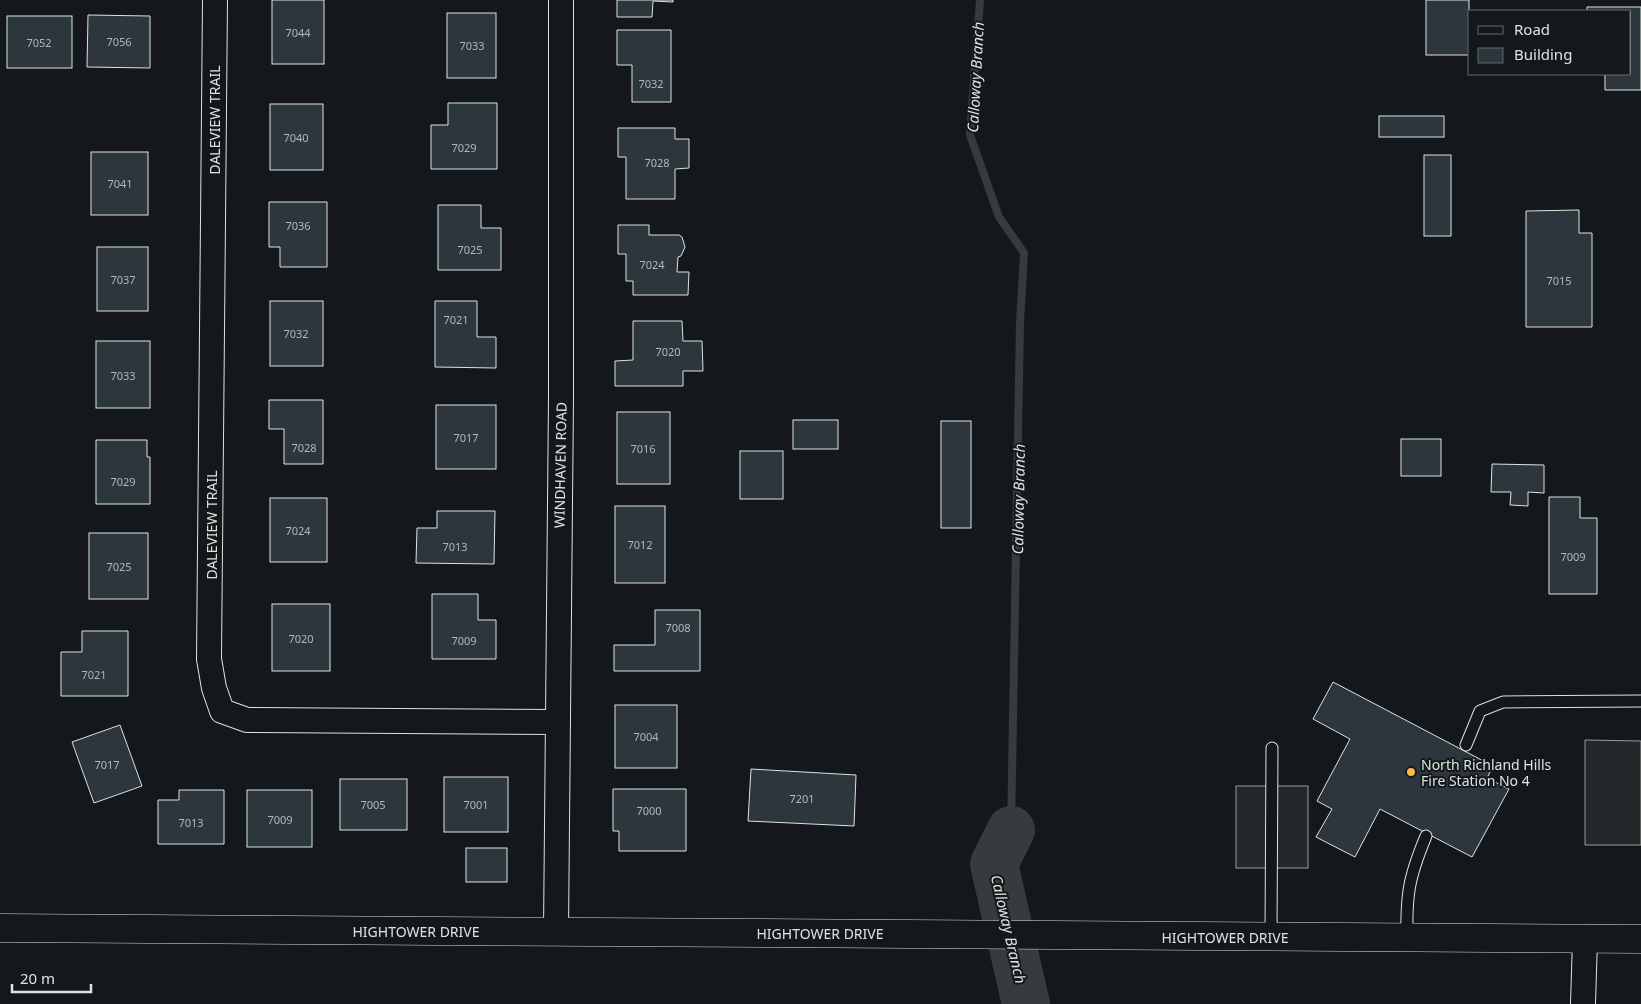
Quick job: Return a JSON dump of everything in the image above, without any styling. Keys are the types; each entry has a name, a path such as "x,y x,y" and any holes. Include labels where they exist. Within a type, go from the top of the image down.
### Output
{"street":[{"name":"DALEVIEW TRAIL","path":"215,0 210,659 214,688 222,711 247,720 557,722"},
{"name":"WINDHAVEN ROAD","path":"556,931 561,397 561,0"},
{"name":"HIGHTOWER DRIVE","path":"0,928 1641,939"},
{"path":"1582,1004 1585,939"}],"lane":[{"path":"1466,745 1480,711 1503,702 1641,701"},
{"path":"1271,937 1272,748"},
{"path":"1407,938 1406,901 1412,871 1426,836"}],"shaded area":[{"path":"1585,740 1641,741 1641,845 1585,845"},
{"path":"1236,786 1308,786 1308,868 1236,868"}],"building":[{"path":"272,0 324,0 324,64 272,64"},
{"path":"617,0 673,0 673,2 653,1 652,17 617,17"},
{"path":"1426,0 1469,0 1468,55 1426,55"},
{"path":"1587,7 1641,7 1641,90 1605,90 1605,75 1631,75 1631,10 1587,10"},
{"path":"447,13 496,13 496,78 447,78"},
{"path":"88,15 150,16 150,68 87,67"},
{"path":"7,16 72,16 72,68 7,68"},
{"path":"617,30 671,30 671,102 632,102 632,65 617,65"},
{"path":"448,103 497,103 497,169 431,169 431,125 448,125"},
{"path":"270,104 323,104 323,170 270,170"},
{"path":"1379,116 1444,116 1444,137 1379,137"},
{"path":"618,128 675,128 675,139 689,139 689,168 675,169 675,199 626,199 626,157 618,157"},
{"path":"91,152 148,152 148,215 91,215"},
{"path":"1424,155 1451,155 1451,236 1424,236"},
{"path":"269,202 327,202 327,267 280,267 280,247 269,247"},
{"path":"438,205 481,205 481,228 501,228 501,270 438,270"},
{"path":"1579,210 1579,233 1592,233 1592,327 1526,327 1526,211"},
{"path":"618,225 649,225 649,235 679,235 682,237 685,247 681,256 678,257 677,272 689,272 688,295 633,295 633,281 626,281 626,254 618,254"},
{"path":"97,247 148,247 148,311 97,311"},
{"path":"270,301 323,301 323,366 270,366"},
{"path":"435,301 477,301 477,337 496,337 496,368 435,367"},
{"path":"633,321 682,321 683,341 702,341 703,371 683,371 683,386 615,386 615,361 633,360"},
{"path":"96,341 150,341 150,408 96,408"},
{"path":"269,400 323,400 323,464 284,464 284,429 269,429"},
{"path":"436,405 496,405 496,469 436,469"},
{"path":"617,412 670,412 670,484 617,484"},
{"path":"793,420 838,420 838,449 793,449"},
{"path":"941,421 971,421 971,528 941,528"},
{"path":"1401,439 1441,439 1441,476 1401,476"},
{"path":"96,440 147,440 147,457 150,457 150,504 96,504"},
{"path":"740,451 783,451 783,499 740,499"},
{"path":"1492,464 1544,465 1544,493 1528,492 1528,506 1510,505 1511,492 1491,492"},
{"path":"1549,497 1580,497 1580,518 1597,518 1597,594 1549,594"},
{"path":"270,498 327,498 327,562 270,562"},
{"path":"615,506 665,506 665,583 615,583"},
{"path":"437,511 495,511 494,564 416,563 417,528 437,528"},
{"path":"89,533 148,533 148,599 89,599"},
{"path":"432,594 478,594 478,620 496,620 496,659 432,659"},
{"path":"272,604 330,604 330,671 272,671"},
{"path":"655,610 700,610 700,671 614,671 614,645 655,645"},
{"path":"82,631 128,631 128,696 61,696 61,652 82,652"},
{"name":"North Richland Hills Fire Station No 4","path":"1333,682 1493,766 1487,778 1509,789 1472,857 1380,809 1355,857 1316,837 1332,809 1317,801 1350,739 1313,719"},
{"path":"615,705 677,705 677,768 615,768"},
{"path":"120,725 142,786 94,803 72,742"},
{"path":"751,769 856,775 854,826 748,821"},
{"path":"444,777 508,777 508,832 444,832"},
{"path":"340,779 407,779 407,830 340,830"},
{"path":"613,789 686,789 686,851 619,851 619,831 613,831"},
{"path":"179,790 224,790 224,844 158,844 158,800 179,800"},
{"path":"247,790 312,790 312,847 247,847"},
{"path":"466,848 507,848 507,882 466,882"}],"waterway":[{"name":"Calloway Branch","path":"980,0 970,135 999,217 1024,253 1020,323 1011,830"},
{"name":"Calloway Branch","path":"1011,830 994,864 1026,1004"}],"place":[{"name":"North Richland Hills Fire Station No 4","path":"1411,772"}]}
